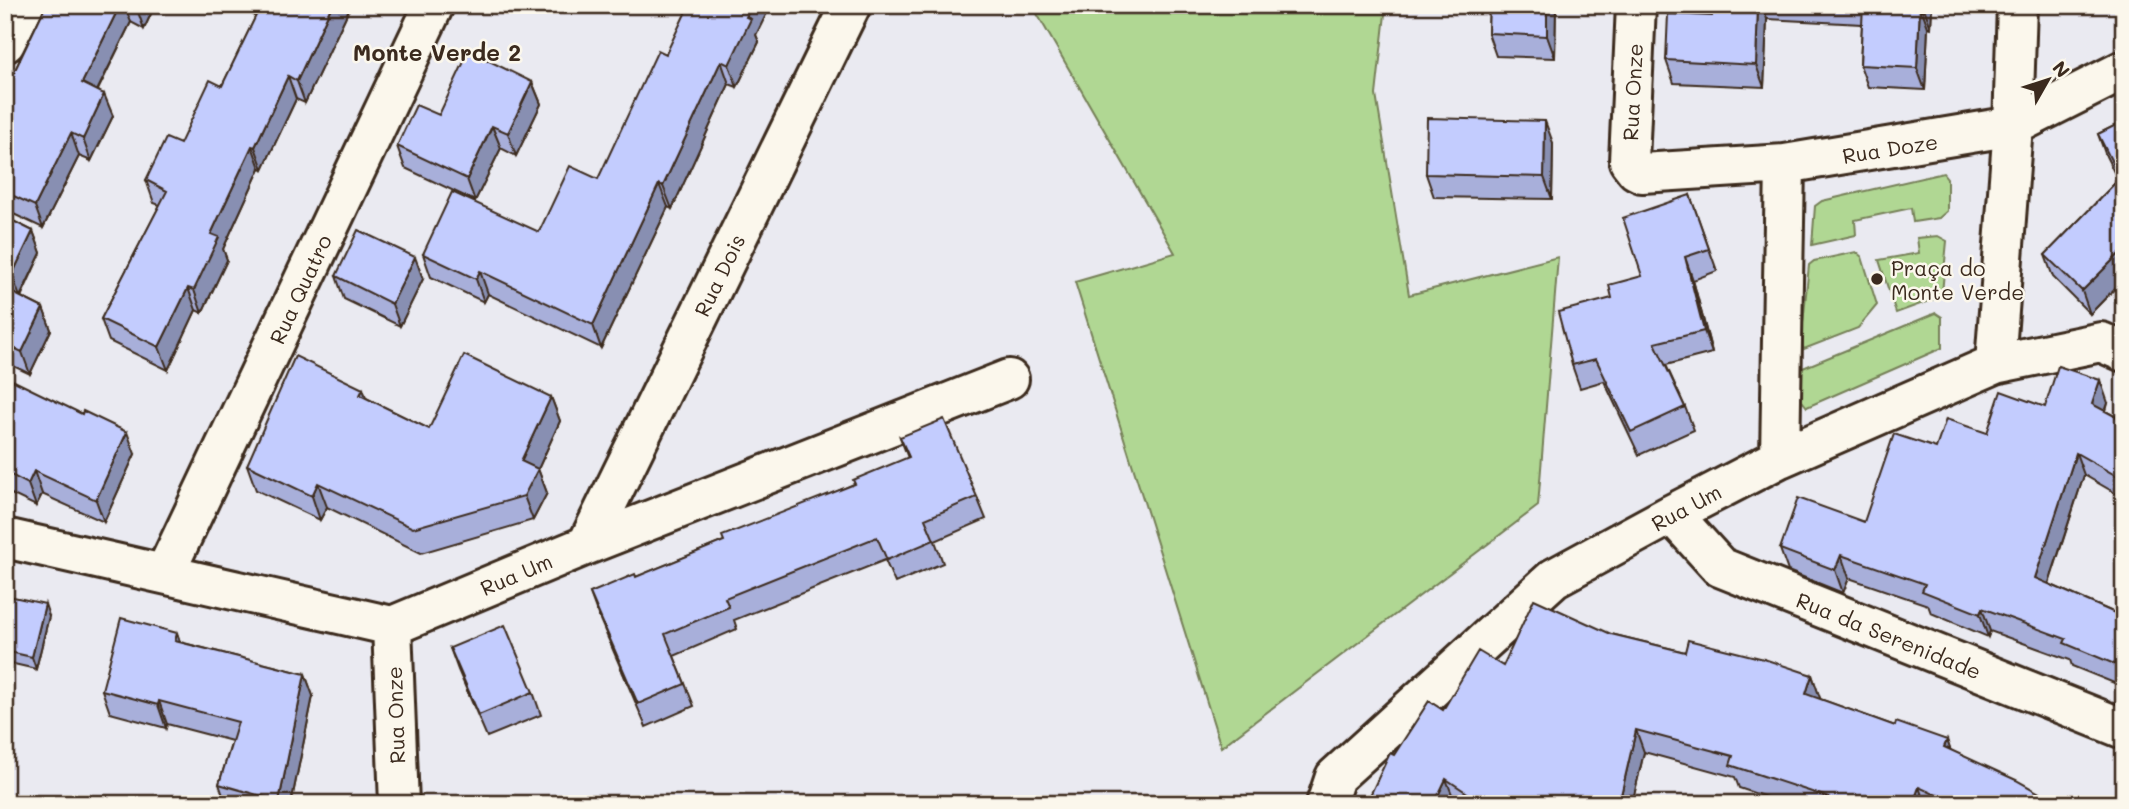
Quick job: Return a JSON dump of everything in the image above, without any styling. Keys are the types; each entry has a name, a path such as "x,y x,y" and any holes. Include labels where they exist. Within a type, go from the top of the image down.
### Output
{"street":[{"path":"5,43 24,5"},
{"name":"Rua Quatro","path":"165,573 434,5"},
{"name":"Rua Dois","path":"587,545 851,5"},
{"name":"Rua Onze","path":"1636,5 1629,160 1636,170 1642,173"},
{"path":"1994,364 2013,126 2017,5"},
{"name":"Rua Doze","path":"1642,173 1785,164 2013,126 2124,70"},
{"path":"1780,458 1785,164"},
{"name":"Rua Um","path":"1326,804 1335,777 1554,578 1780,458 1994,364 2101,342 2124,352"},
{"name":"Rua Um","path":"392,626 587,545 1009,379"},
{"name":"Rua da Serenidade","path":"1672,513 1720,567 2124,729"},
{"path":"5,538 392,626"},
{"name":"Rua Onze","path":"392,626 399,804"}],"green space":[{"path":"1032,5 1386,5 1376,95 1409,295 1558,257 1538,506 1221,747 1075,282 1175,253"},
{"path":"1943,173 1947,178 1947,211 1939,218 1913,222 1911,208 1855,220 1856,235 1812,245 1815,206 1822,201"},
{"path":"1938,236 1947,241 1942,293 1934,299 1896,313 1879,260 1919,253 1917,238"},
{"path":"1856,252 1862,257 1877,305 1858,328 1804,349 1801,343 1809,265 1814,261"},
{"path":"1936,313 1942,317 1942,348 1807,407 1795,392 1798,370"}],"building":[{"path":"46,5 120,5 82,83 104,94 83,139 71,133 35,206 5,192 5,91"},
{"path":"261,5 332,5 297,81 288,76 255,147 252,146 211,234 219,237 194,290 188,288 159,347 101,319 167,191 146,180 166,138 180,144 210,80 222,86"},
{"path":"689,5 752,5 746,17 751,19 729,65 721,61 663,186 659,184 593,325 480,271 476,279 423,254 452,192 539,232 570,166 598,179 658,50 666,54"},
{"path":"1489,5 1547,5 1547,36 1488,33"},
{"path":"1713,5 1758,5 1756,65 1666,60 1668,14 1712,16"},
{"path":"1863,5 1920,5 1917,68 1860,65"},
{"path":"469,51 532,82 508,133 492,126 467,179 397,146 416,105 439,115"},
{"path":"1427,118 1545,121 1544,177 1426,174"},
{"path":"2124,121 2124,249 2082,291 2045,255 2120,178 2098,134"},
{"path":"1690,195 1709,249 1685,257 1704,331 1655,343 1685,407 1631,432 1596,359 1572,365 1558,312 1612,298 1609,285 1642,276 1623,218"},
{"path":"5,217 33,231 12,275 5,271"},
{"path":"358,230 415,257 392,304 336,276"},
{"path":"5,289 43,308 22,352 5,344"},
{"path":"464,355 551,397 521,461 538,469 524,496 413,528 318,483 312,496 247,465 295,356 363,389 360,395 429,429"},
{"path":"2058,366 2100,380 2092,404 2124,421 2124,480 2076,453 2035,578 2124,617 2124,668 2064,643 2066,639 1982,608 1980,614 1922,591 1925,584 1841,555 1835,570 1780,549 1798,498 1864,522 1894,434 1936,448 1946,419 1987,433 2001,391 2045,407"},
{"path":"10,379 82,414 83,411 127,432 96,500 34,471 28,484 5,472 5,388"},
{"path":"944,419 977,497 925,519 934,540 887,560 877,537 725,598 729,607 665,634 685,684 638,704 590,593 724,541 722,536 855,484 853,480 909,457 900,437"},
{"path":"9,596 45,604 32,657 5,651 5,612"},
{"path":"1534,599 1611,634 1685,652 1688,640 1764,659 1812,675 1806,694 1895,726 1896,722 1947,740 1944,747 2016,780 2059,804 1956,804 1919,787 1913,804 1828,804 1830,798 1730,765 1733,756 1636,730 1619,804 1484,804 1446,779 1434,804 1366,804 1390,753 1394,755 1429,701 1443,710 1478,651 1503,666"},
{"path":"121,618 177,633 175,641 305,674 279,801 219,784 238,722 159,701 158,705 102,690"},
{"path":"505,625 533,692 479,715 450,648"}],"place":[{"name":"Praça do Monte Verde","path":"1877,279"}],"district":[{"name":"Monte Verde 2","path":"437,52"}]}
